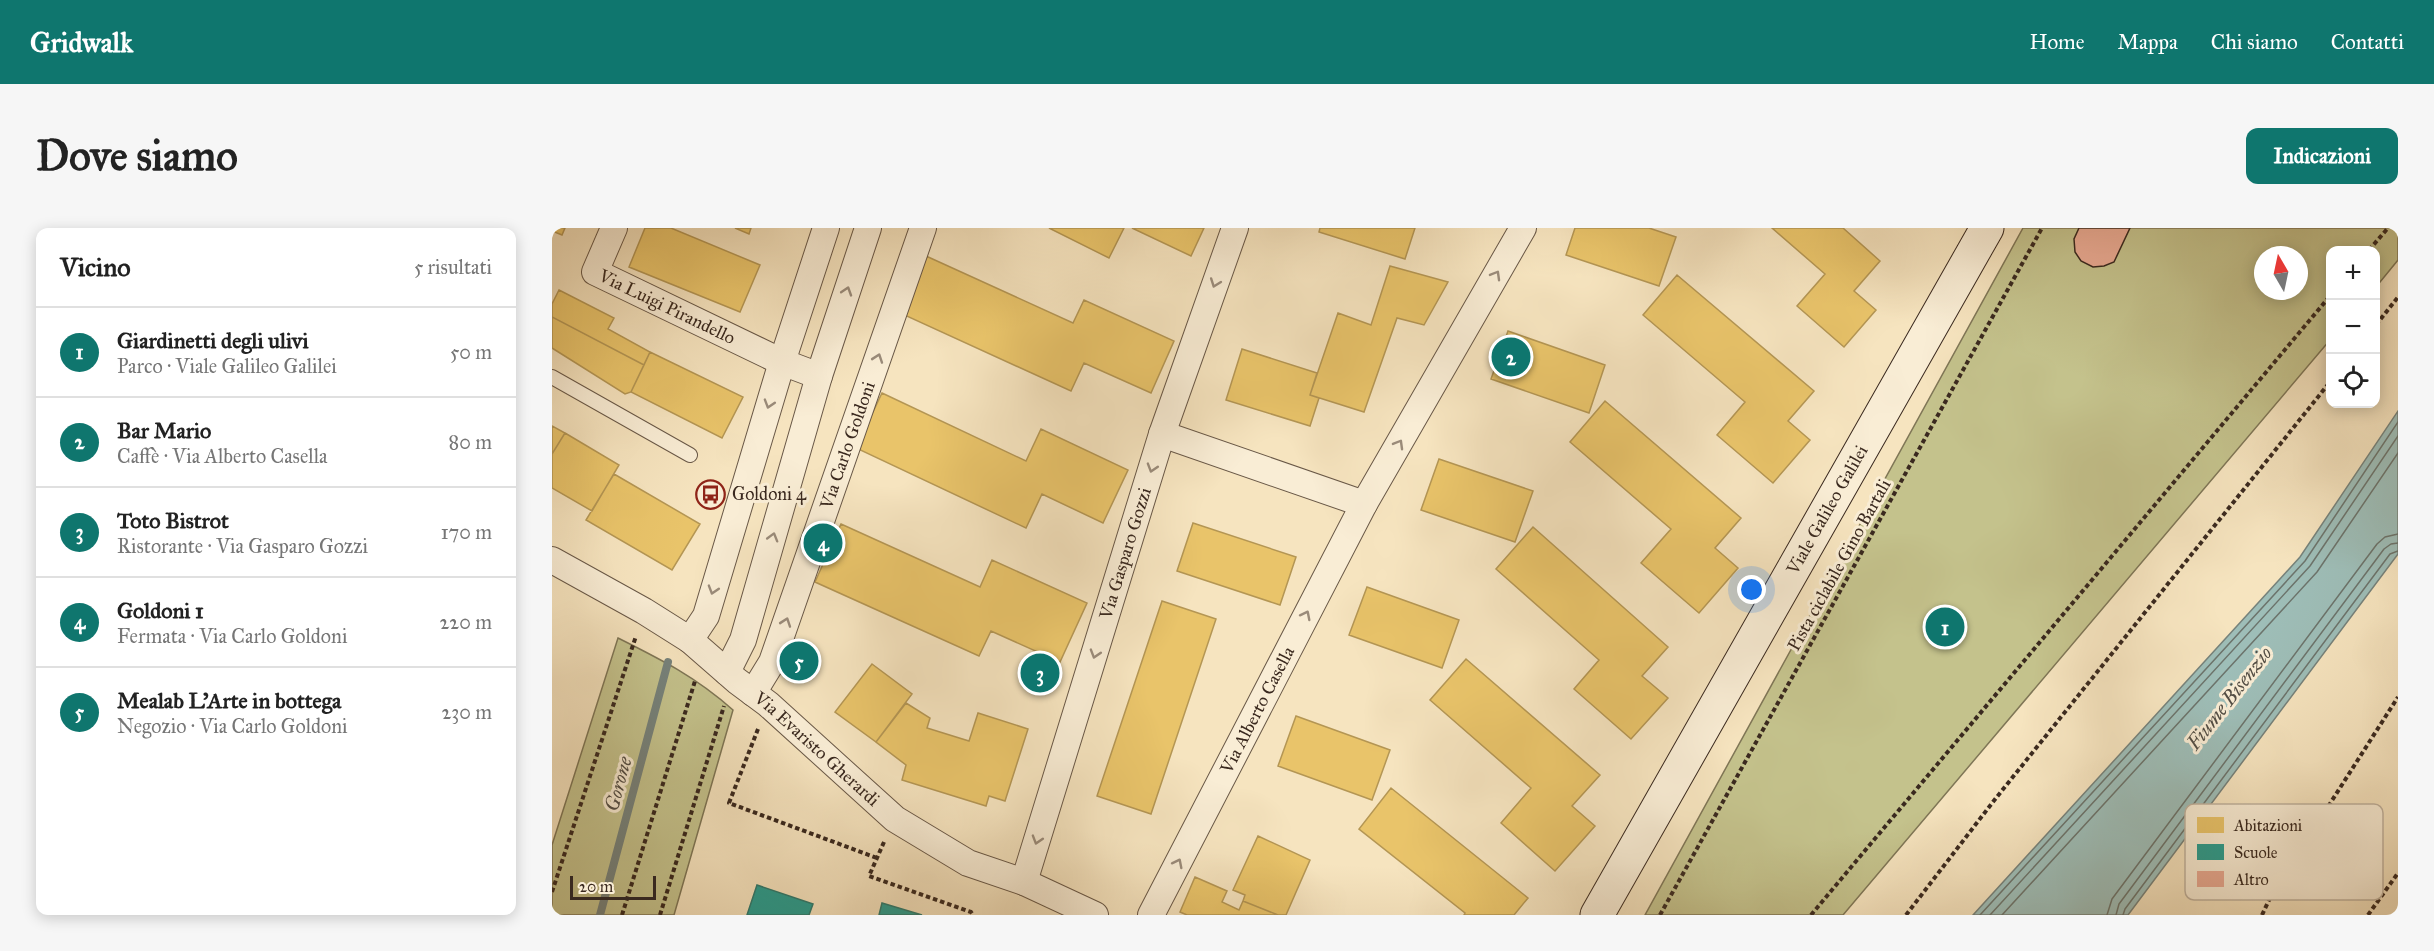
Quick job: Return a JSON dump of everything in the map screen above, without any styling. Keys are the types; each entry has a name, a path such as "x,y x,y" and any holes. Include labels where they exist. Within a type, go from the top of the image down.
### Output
{"main road":[{"name":"Viale Galileo Galilei","path":"1597,915 1987,228"}],"street":[{"name":"Via Luigi Pirandello","path":"614,228 595,272 782,362"},
{"path":"697,646 782,362 826,228"},
{"path":"746,688 743,640 819,376 868,228"},
{"name":"Via Carlo Goldoni","path":"746,688 772,662 923,228"},
{"name":"Via Gasparo Gozzi","path":"1024,882 1162,434 1235,228"},
{"name":"Via Alberto Casella","path":"1151,915 1364,504 1523,228"},
{"path":"782,362 819,376"},
{"path":"1162,434 1364,504"},
{"name":"Via Evaristo Gherardi","path":"552,561 644,611 697,646 895,819 968,863 1024,882 1095,915"}],"lane":[{"path":"552,376 690,455"}],"path":[{"name":"Pista ciclabile Gino Bartali","path":"1660,915 2042,228"},
{"path":"2372,246 2388,228"},
{"path":"2380,321 2398,297"},
{"path":"1811,915 2328,300"},
{"path":"1906,915 1996,798 2326,388"},
{"path":"552,892 644,611"},
{"path":"622,915 697,646"},
{"path":"746,688 729,803 877,858"},
{"path":"660,915 725,704 746,688"},
{"path":"2330,804 2398,698"},
{"path":"895,819 868,876 971,912 973,915"},
{"path":"2383,894 2398,873"},
{"path":"2262,915 2269,900"},
{"path":"2368,915 2379,900"}],"shaded area":[{"path":"2023,228 2398,228 2398,260 2380,282 2380,246 2326,246 2326,345 1843,915 1645,915"},
{"path":"618,638 692,679 733,710 674,915 552,915 552,845"}],"water":[{"name":"Fiume Bisenzio","path":"2398,411 2398,554 2211,804 2185,804 2185,839 2128,915 1973,915 2300,557"}],"building: Abitazioni":[{"path":"552,228 565,228 562,235 552,231"},
{"path":"645,228 671,228 760,265 740,312 629,267"},
{"path":"735,228 751,228 749,234"},
{"path":"1049,228 1124,228 1109,258"},
{"path":"1132,228 1204,228 1191,256"},
{"path":"1320,228 1415,228 1405,259 1319,232"},
{"path":"1575,228 1649,228 1676,237 1659,286 1566,255"},
{"path":"1772,228 1843,228 1880,261 1854,291 1876,310 1844,347 1797,306 1825,274"},
{"path":"926,256 1073,323 1084,300 1174,341 1151,393 1084,363 1071,391 900,313"},
{"path":"1390,266 1448,282 1424,325 1397,318 1364,412 1310,395 1338,313 1371,325"},
{"path":"1677,275 1814,391 1788,421 1810,440 1773,483 1717,435 1745,402 1643,315"},
{"path":"559,290 614,318 608,329 650,352 644,365 552,317 552,304"},
{"path":"552,317 644,365 631,392 625,394 552,348"},
{"path":"1508,331 1605,365 1589,413 1491,379"},
{"path":"1242,349 1317,373 1310,395 1319,398 1310,426 1226,400"},
{"path":"650,352 743,397 722,438 631,392"},
{"path":"882,393 1026,461 1041,429 1128,470 1103,523 1042,494 1026,528 856,448"},
{"path":"1605,401 1741,518 1715,548 1738,568 1699,613 1641,563 1671,529 1570,442"},
{"path":"552,426 565,433 552,454"},
{"path":"565,433 619,465 592,511 552,488 552,454"},
{"path":"1439,459 1533,491 1515,542 1421,510"},
{"path":"614,474 700,524 672,570 586,520"},
{"path":"1193,523 1296,557 1280,605 1177,571"},
{"path":"841,524 980,587 992,560 1087,603 1060,662 991,631 979,656 815,582"},
{"path":"1533,527 1668,647 1642,676 1668,698 1631,739 1574,689 1599,660 1496,569"},
{"path":"1367,587 1459,620 1442,668 1349,635"},
{"path":"1162,601 1216,619 1151,814 1097,796"},
{"path":"1466,659 1600,775 1572,806 1595,826 1555,871 1501,823 1531,788 1430,700"},
{"path":"872,664 912,694 876,742 835,712"},
{"path":"906,703 930,718 927,728 969,741 978,713 1028,729 1005,801 989,796 986,806 902,780 906,765 876,742"},
{"path":"1296,716 1390,750 1372,800 1278,766"},
{"path":"1391,788 1528,898 1514,915 1464,915 1465,913 1359,829"},
{"path":"1258,836 1310,860 1286,915 1278,915 1243,901 1245,895 1233,890"},
{"path":"1195,877 1227,891 1222,902 1239,910 1243,901 1278,915 1187,915 1180,912"}],"building: Scuole":[{"path":"757,885 813,904 809,915 747,915"},
{"path":"882,903 922,915 879,915"}],"building: Altro":[{"path":"2079,228 2130,228 2114,262 2093,267 2081,261 2075,252 2074,239"}],"waterway":[{"name":"Gorone","path":"600,915 668,662"}],"place":[{"name":"Bar Mario","path":"1511,357"},
{"name":"Goldoni 4","path":"711,494"},
{"name":"Goldoni 1","path":"823,543"},
{"name":"Giardinetti degli ulivi","path":"1945,627"},
{"name":"Mealab L'Arte in bottega","path":"799,661"},
{"name":"Toto Bistrot","path":"1040,673"}]}
